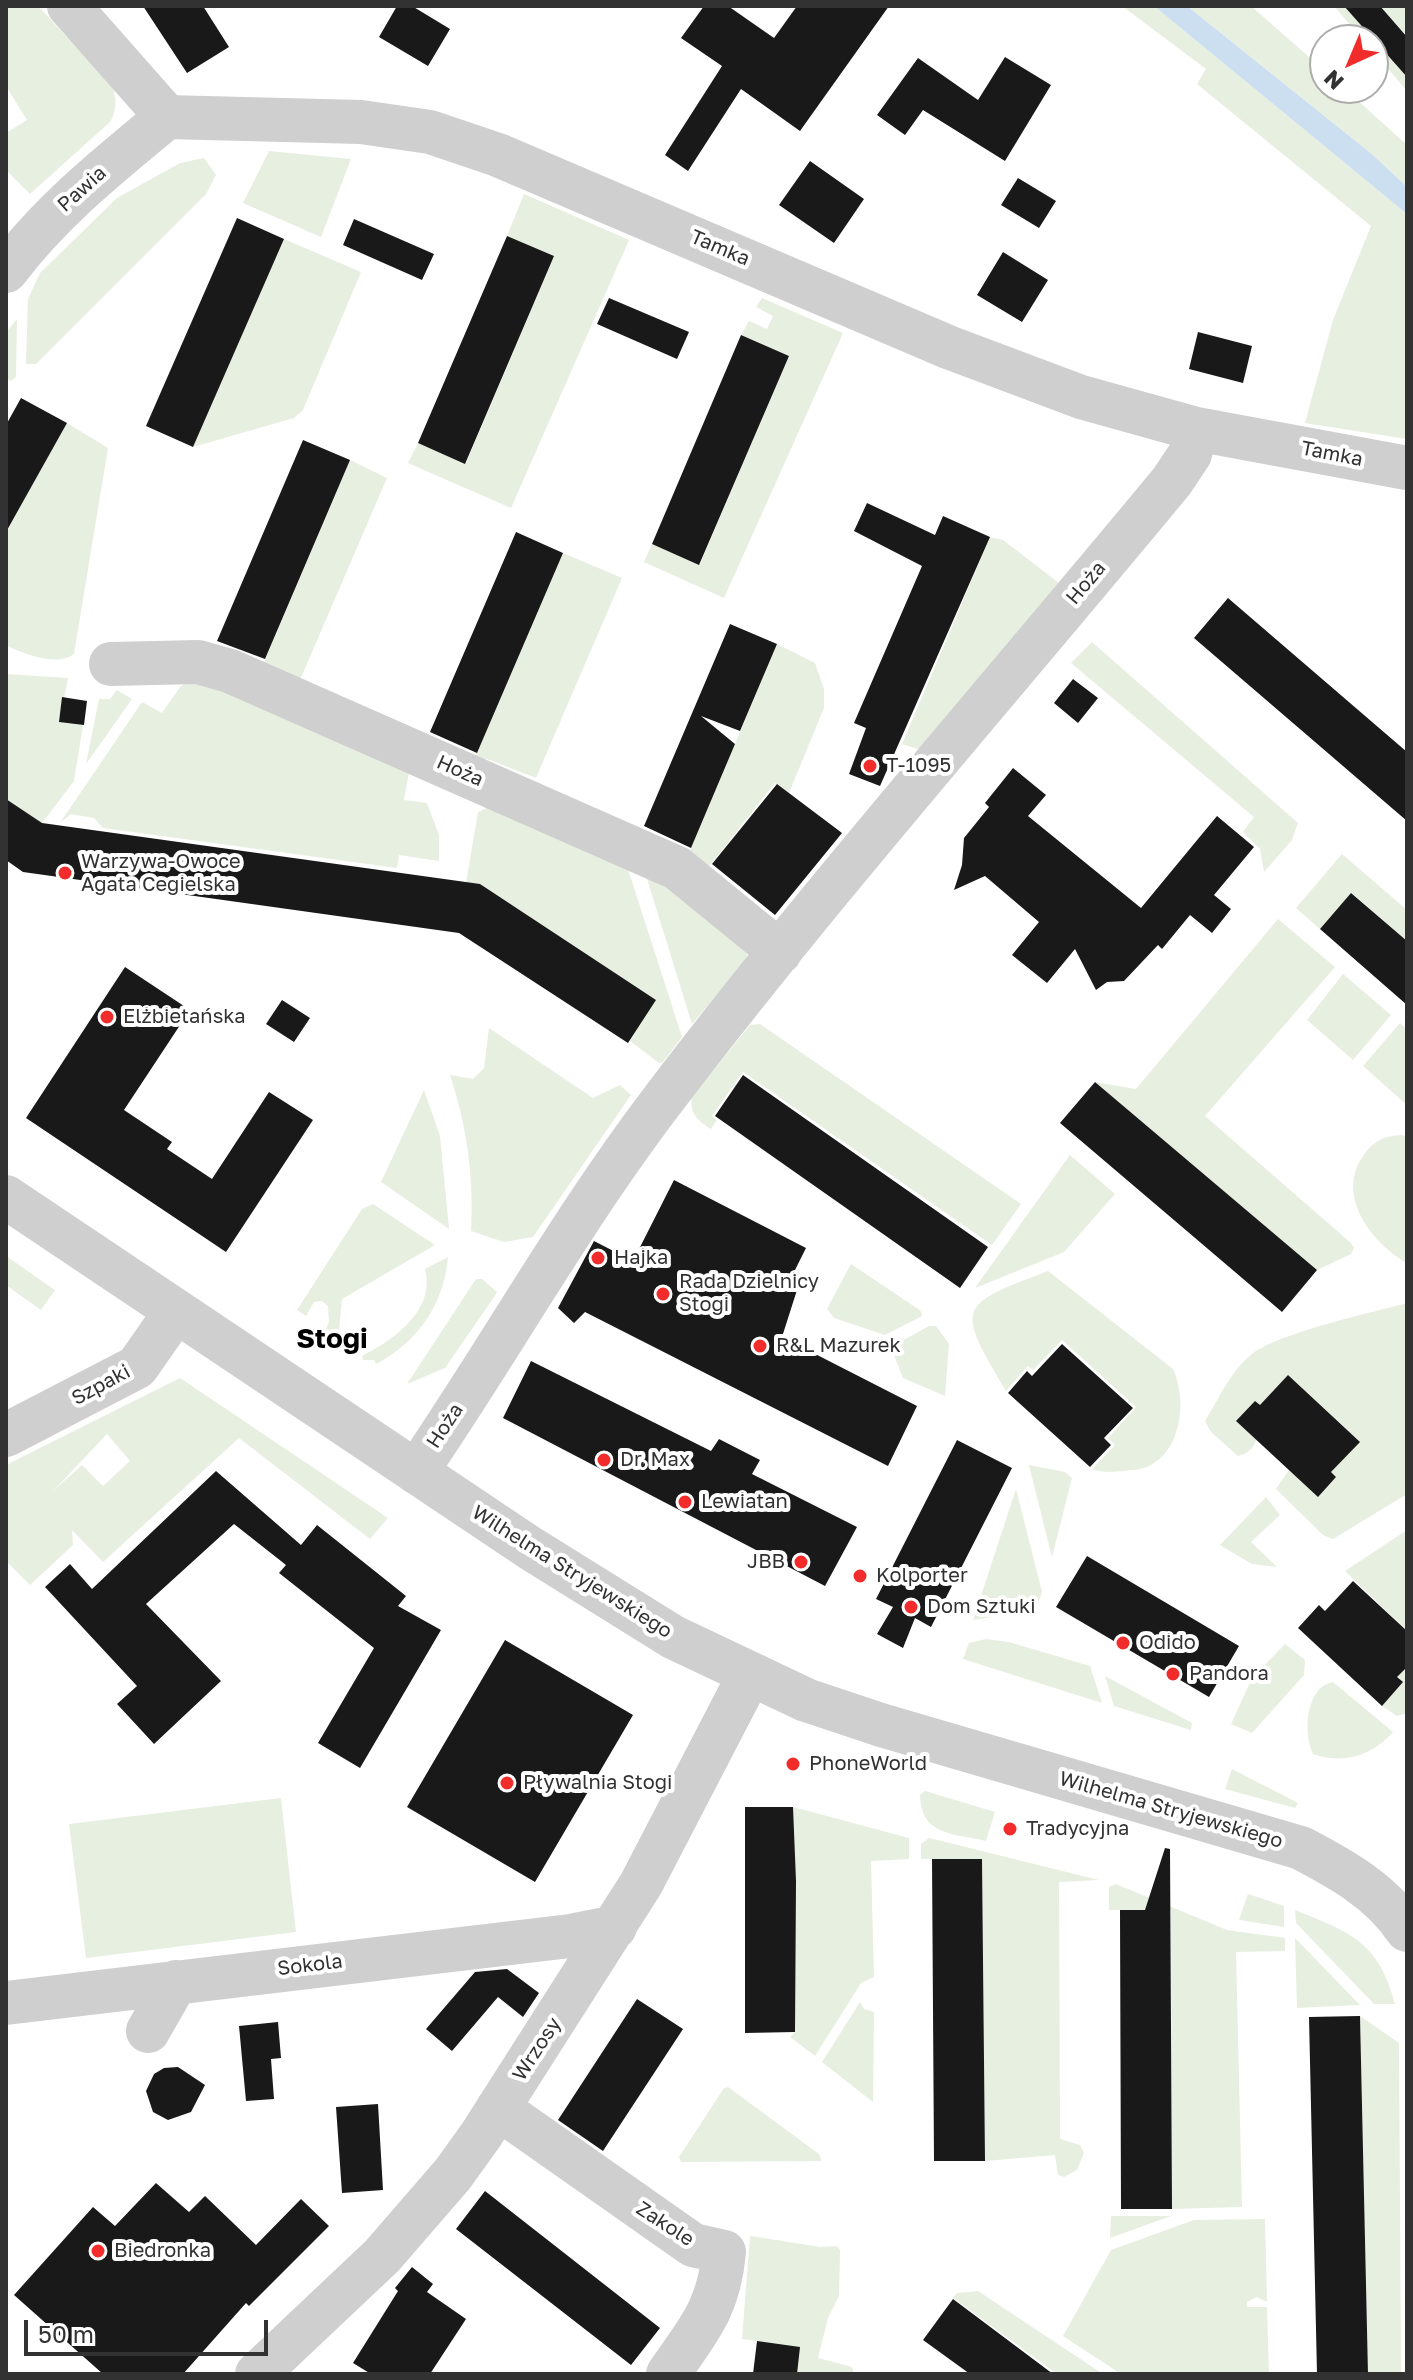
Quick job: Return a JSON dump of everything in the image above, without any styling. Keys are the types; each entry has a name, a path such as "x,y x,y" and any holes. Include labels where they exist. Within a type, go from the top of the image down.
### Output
{"street":[{"path":"69,6 167,117"},
{"name":"Pawia","path":"6,271 32,236 82,186 167,117"},
{"name":"Tamka","path":"167,117 329,120 430,132 498,155 948,347 1081,397 1196,429 1407,468"},
{"name":"Hoża","path":"416,1472 595,1193 663,1100 972,716 1172,481 1190,454 1196,429"},
{"name":"Hoża","path":"111,664 198,662 230,671 677,868 780,952"},
{"name":"Wilhelma Stryjewskiego","path":"6,1197 627,1611 806,1700 881,1725 1301,1848 1345,1871 1370,1889 1407,1930"},
{"name":"Szpaki","path":"6,1435 137,1367 176,1311"},
{"name":"Wrzosy","path":"257,2374 407,2229 453,2174 615,1927 668,1837 750,1674"},
{"name":"Sokola","path":"6,2003 570,1936 615,1927"},
{"path":"148,2031 176,1982"},
{"name":"Zakole","path":"498,2108 693,2245 724,2252 721,2286 711,2311 668,2374"}],"green space":[{"path":"6,6 38,6 112,86 115,100 110,122 30,194 6,170 6,133 27,120 6,86"},
{"path":"1122,6 1154,6 1407,214 1407,439 1305,423 1333,320 1371,226 1197,84 1206,69"},
{"path":"1187,6 1251,6 1309,57 1309,104"},
{"path":"1334,6 1407,6 1407,91 1389,70 1389,24 1349,24"},
{"path":"1309,104 1362,104 1407,145 1407,187"},
{"path":"269,151 351,159 321,237 243,203"},
{"path":"204,158 216,175 206,194 36,364 26,364 28,299 40,273 117,198 180,163"},
{"path":"524,194 629,240 511,508 408,463 418,443 466,463 554,256 507,236"},
{"path":"284,239 361,272 303,410 294,418 193,447"},
{"path":"762,298 843,333 724,598 644,562 652,544 700,564 789,356 741,335 749,321 767,329 773,316 756,307"},
{"path":"17,319 16,377 11,381 6,379 6,332"},
{"path":"67,423 108,448 74,654 67,658 49,659 6,645 6,532"},
{"path":"350,460 387,478 300,680 262,667"},
{"path":"990,537 1003,540 1059,583 921,750 902,744"},
{"path":"563,553 622,578 536,778 487,759 474,760"},
{"path":"1092,642 1298,823 1292,840 1264,872 1260,849 1243,832 1254,817 1071,663"},
{"path":"777,644 815,663 824,689 824,708 789,793 775,783 707,869 689,853"},
{"path":"6,674 68,678 60,721 83,725 74,781 42,823 6,799"},
{"path":"197,676 409,772 404,800 427,803 439,835 439,861 399,855 397,868 103,828 94,818 71,814 60,823 142,702 162,713 180,687"},
{"path":"117,690 132,699 86,764 99,699 110,699"},
{"path":"493,805 627,866 682,1037 663,1062 659,1063 630,1041 656,1000 480,884 466,883 478,812"},
{"path":"1342,854 1407,910 1407,941 1352,893 1320,929 1296,908"},
{"path":"644,869 749,949 745,962 692,1024"},
{"path":"1278,919 1335,967 1205,1116 1351,1243 1354,1248 1351,1254 1317,1270 1095,1082 1136,1089"},
{"path":"1343,974 1391,1015 1353,1060 1307,1020"},
{"path":"1400,1023 1407,1029 1407,1105 1363,1066"},
{"path":"760,1024 1021,1204 992,1245 743,1072 712,1116 717,1120 711,1129 698,1120 693,1112 692,1097 750,1025"},
{"path":"489,1028 593,1098 620,1085 631,1095 533,1237 504,1242 471,1231 468,1152 450,1075 473,1079 484,1068"},
{"path":"424,1090 440,1136 449,1229 381,1182"},
{"path":"1402,1135 1407,1137 1407,1263 1394,1255 1371,1232 1356,1204 1353,1189 1355,1174 1369,1148 1383,1139"},
{"path":"1070,1155 1115,1194 1064,1252 975,1288"},
{"path":"373,1204 435,1245 342,1299 338,1346 344,1348 340,1352 321,1340 329,1322 328,1306 322,1301 314,1302 306,1316 297,1310 362,1209"},
{"path":"6,1256 55,1290 41,1310 6,1285"},
{"path":"448,1257 435,1306 416,1333 376,1364 374,1360 363,1360 362,1356 386,1342 409,1322 424,1298 427,1284 425,1269"},
{"path":"851,1264 921,1311 922,1316 885,1335 834,1318 827,1309"},
{"path":"1048,1271 1173,1369 1180,1395 1179,1423 1169,1448 1149,1466 1115,1472 1092,1469 1115,1445 1108,1438 1136,1407 1062,1340 1033,1370 1028,1366 1006,1391 990,1363 973,1325 974,1312 981,1302 996,1293"},
{"path":"476,1279 482,1279 497,1292 494,1297 445,1368 407,1384"},
{"path":"1407,1303 1407,1494 1333,1539 1323,1535 1276,1489 1289,1470 1318,1496 1336,1477 1331,1472 1359,1441 1288,1375 1260,1405 1258,1436 1246,1453 1238,1456 1211,1432 1205,1421 1238,1368 1265,1346 1326,1324"},
{"path":"929,1326 936,1326 949,1344 945,1396 903,1378 892,1350 898,1343"},
{"path":"180,1378 388,1518 370,1539 239,1438 103,1562 72,1530 73,1545 30,1585 6,1561 6,1465","holes":["107,1434 130,1461 103,1486 82,1465 53,1491"]},
{"path":"1029,1465 1065,1472 1072,1478 1052,1557"},
{"path":"1016,1489 1042,1592 1037,1607 1030,1611 973,1620"},
{"path":"1266,1497 1280,1515 1251,1542 1277,1567 1252,1564 1220,1545"},
{"path":"1407,1530 1407,1631 1345,1571"},
{"path":"986,1639 1009,1642 1090,1666 1102,1703 963,1659 969,1643"},
{"path":"1285,1644 1305,1660 1304,1675 1252,1733 1231,1724 1252,1678"},
{"path":"1407,1667 1407,1713 1397,1716 1382,1706 1402,1683 1397,1677"},
{"path":"1105,1676 1192,1723 1191,1730 1114,1706"},
{"path":"1333,1682 1393,1732 1376,1747 1357,1756 1336,1758 1313,1754 1308,1735 1309,1712 1317,1693"},
{"path":"1232,1769 1298,1803 1295,1808 1225,1789"},
{"path":"925,1791 995,1812 986,1841 951,1834 933,1825 922,1808 920,1795"},
{"path":"281,1798 296,1932 86,1958 69,1824"},
{"path":"793,1807 909,1838 909,1859 871,1861 874,1977 861,1983 815,2056 790,2037 795,2032"},
{"path":"929,1838 1099,1880 1059,1882 1060,2139 1080,2145 1084,2153 1077,2170 1064,2177 1058,2175 1055,2155 985,2161 982,1859 921,1859 921,1844"},
{"path":"1116,1884 1227,1930 1285,1938 1285,1951 1236,1952 1242,2207 1172,2209 1171,1910 1109,1910 1109,1887"},
{"path":"1248,1894 1284,1906 1284,1927 1239,1920"},
{"path":"1295,1910 1332,1925 1360,1942 1380,1966 1395,2004 1374,2004 1296,1923"},
{"path":"1295,1938 1360,2005 1297,2008"},
{"path":"860,2002 864,2009 874,2012 873,2102 822,2062"},
{"path":"1360,2016 1399,2043 1401,2374 1368,2374"},
{"path":"728,2087 819,2154 822,2161 681,2162 679,2157 724,2088"},
{"path":"1111,2216 1171,2216 1110,2238"},
{"path":"1265,2219 1267,2302 1257,2297 1247,2302 1247,2307 1267,2307 1269,2374 1121,2374 1063,2336 1111,2250 1194,2220"},
{"path":"750,2236 821,2247 837,2246 840,2250 839,2296 828,2318 818,2358 852,2367 854,2374 797,2374 757,2341 742,2339"},
{"path":"978,2291 1103,2374 1057,2374 953,2298 957,2293"}],"water":[{"path":"1154,6 1187,6 1373,155 1407,187 1407,214"}],"building":[{"path":"143,6 203,6 229,47 187,73"},
{"path":"397,6 412,6 450,29 428,66 379,37"},
{"path":"704,6 728,6 774,38 797,6 889,6 800,131 741,89 688,171 665,155 722,66 681,38"},
{"path":"1344,6 1380,6 1407,37 1407,77 1389,57 1389,24 1360,24"},
{"path":"1005,57 1051,85 1005,161 923,110 905,135 877,115 918,58 978,100"},
{"path":"810,161 864,199 834,243 779,205"},
{"path":"1018,178 1056,201 1039,228 1001,205"},
{"path":"237,218 284,239 193,447 146,426"},
{"path":"354,219 434,254 422,280 343,245"},
{"path":"507,236 554,256 465,464 418,443"},
{"path":"1003,252 1048,280 1022,322 977,295"},
{"path":"609,298 689,332 677,359 597,324"},
{"path":"1198,332 1252,346 1243,383 1189,369"},
{"path":"741,335 789,356 699,565 652,544"},
{"path":"21,398 67,423 6,532 6,425"},
{"path":"303,440 350,460 265,659 217,641"},
{"path":"867,503 935,535 943,516 990,537 880,786 849,774 866,728 854,723 922,566 854,531"},
{"path":"516,532 563,553 477,753 430,732"},
{"path":"1228,598 1407,752 1407,821 1194,638"},
{"path":"730,624 777,644 740,731 701,716 735,744 691,848 644,826"},
{"path":"1073,679 1098,698 1078,723 1054,703"},
{"path":"62,697 87,701 84,725 59,722"},
{"path":"1013,768 1046,795 1028,816 1141,908 1217,816 1254,847 1214,895 1231,909 1212,933 1190,915 1162,949 1158,945 1124,981 1107,982 1096,990 1075,949 1047,983 1012,955 1039,922 985,876 954,890 962,865 964,838 989,807 985,803"},
{"path":"777,784 842,833 775,915 712,864"},
{"path":"6,799 42,823 480,884 656,1000 628,1043 459,933 23,872 6,860"},
{"path":"1351,893 1407,941 1407,1005 1320,929"},
{"path":"125,967 190,1010 124,1110 172,1142 167,1149 212,1179 269,1092 313,1120 226,1252 26,1118"},
{"path":"282,1000 310,1018 294,1042 266,1024"},
{"path":"743,1075 988,1247 960,1288 715,1116"},
{"path":"1095,1082 1317,1270 1282,1312 1060,1123"},
{"path":"674,1180 806,1248 787,1286 797,1290 782,1337 917,1406 888,1466 585,1312 574,1323 558,1308 594,1241 633,1261"},
{"path":"1062,1344 1133,1408 1104,1438 1111,1445 1090,1467 1008,1393 1027,1371 1032,1376"},
{"path":"531,1361 711,1451 719,1439 760,1460 752,1474 857,1527 825,1586 503,1418"},
{"path":"1288,1375 1360,1442 1331,1472 1336,1477 1318,1497 1236,1421 1255,1401 1260,1405"},
{"path":"957,1440 1012,1468 931,1627 915,1618 903,1648 877,1634 893,1607 876,1599"},
{"path":"216,1471 301,1545 317,1525 406,1596 398,1606 441,1630 360,1768 318,1743 374,1648 279,1573 286,1565 234,1524 146,1604 221,1681 154,1744 117,1704 137,1686 45,1587 70,1564 92,1589"},
{"path":"1087,1556 1239,1646 1209,1697 1056,1607"},
{"path":"1353,1581 1407,1631 1407,1667 1397,1677 1403,1682 1382,1706 1298,1628 1319,1605 1325,1611"},
{"name":"Pływalnia Stogi","path":"505,1640 633,1715 535,1882 407,1807"},
{"path":"745,1807 793,1807 795,2032 745,2033"},
{"path":"1165,1848 1170,1849 1172,2209 1121,2209 1120,1910 1145,1910"},
{"path":"932,1859 982,1859 985,2161 934,2161"},
{"path":"507,1969 539,1993 523,2017 498,1997 452,2051 426,2029 475,1972"},
{"path":"637,1999 683,2029 603,2151 558,2120"},
{"path":"1360,2016 1368,2374 1317,2374 1309,2017"},
{"path":"278,2022 281,2058 271,2059 274,2099 246,2101 239,2026"},
{"path":"178,2067 205,2085 191,2112 168,2120 153,2112 146,2091 154,2074 164,2068"},
{"path":"378,2104 383,2190 342,2193 336,2107"},
{"path":"156,2183 189,2212 205,2196 256,2245 301,2199 329,2226 249,2306 246,2303 183,2374 103,2374 14,2295 93,2207 115,2226"},
{"path":"485,2191 660,2328 631,2365 456,2229"},
{"path":"412,2267 433,2284 427,2292 466,2319 430,2374 371,2374 353,2363 398,2291 395,2288"},
{"path":"953,2299 1053,2374 970,2374 923,2340"},
{"path":"757,2341 800,2347 797,2374 753,2374"}],"place":[{"name":"T-1095","path":"870,766"},
{"name":"Warzywa-Owoce Agata Cegielska","path":"65,873"},
{"name":"Elżbietańska","path":"107,1017"},
{"name":"Hajka","path":"598,1258"},
{"name":"Rada Dzielnicy Stogi","path":"663,1294"},
{"name":"R&L Mazurek","path":"760,1346"},
{"name":"Dr. Max","path":"604,1460"},
{"name":"Lewiatan","path":"685,1502"},
{"name":"JBB","path":"801,1562"},
{"name":"Kolporter","path":"860,1576"},
{"name":"Dom Sztuki","path":"911,1607"},
{"name":"Odido","path":"1123,1643"},
{"name":"Pandora","path":"1173,1674"},
{"name":"PhoneWorld","path":"793,1764"},
{"name":"Pływalnia Stogi","path":"507,1783"},
{"name":"Tradycyjna","path":"1010,1829"},
{"name":"Biedronka","path":"98,2251"}],"district":[{"name":"Stogi","path":"332,1339"}]}
